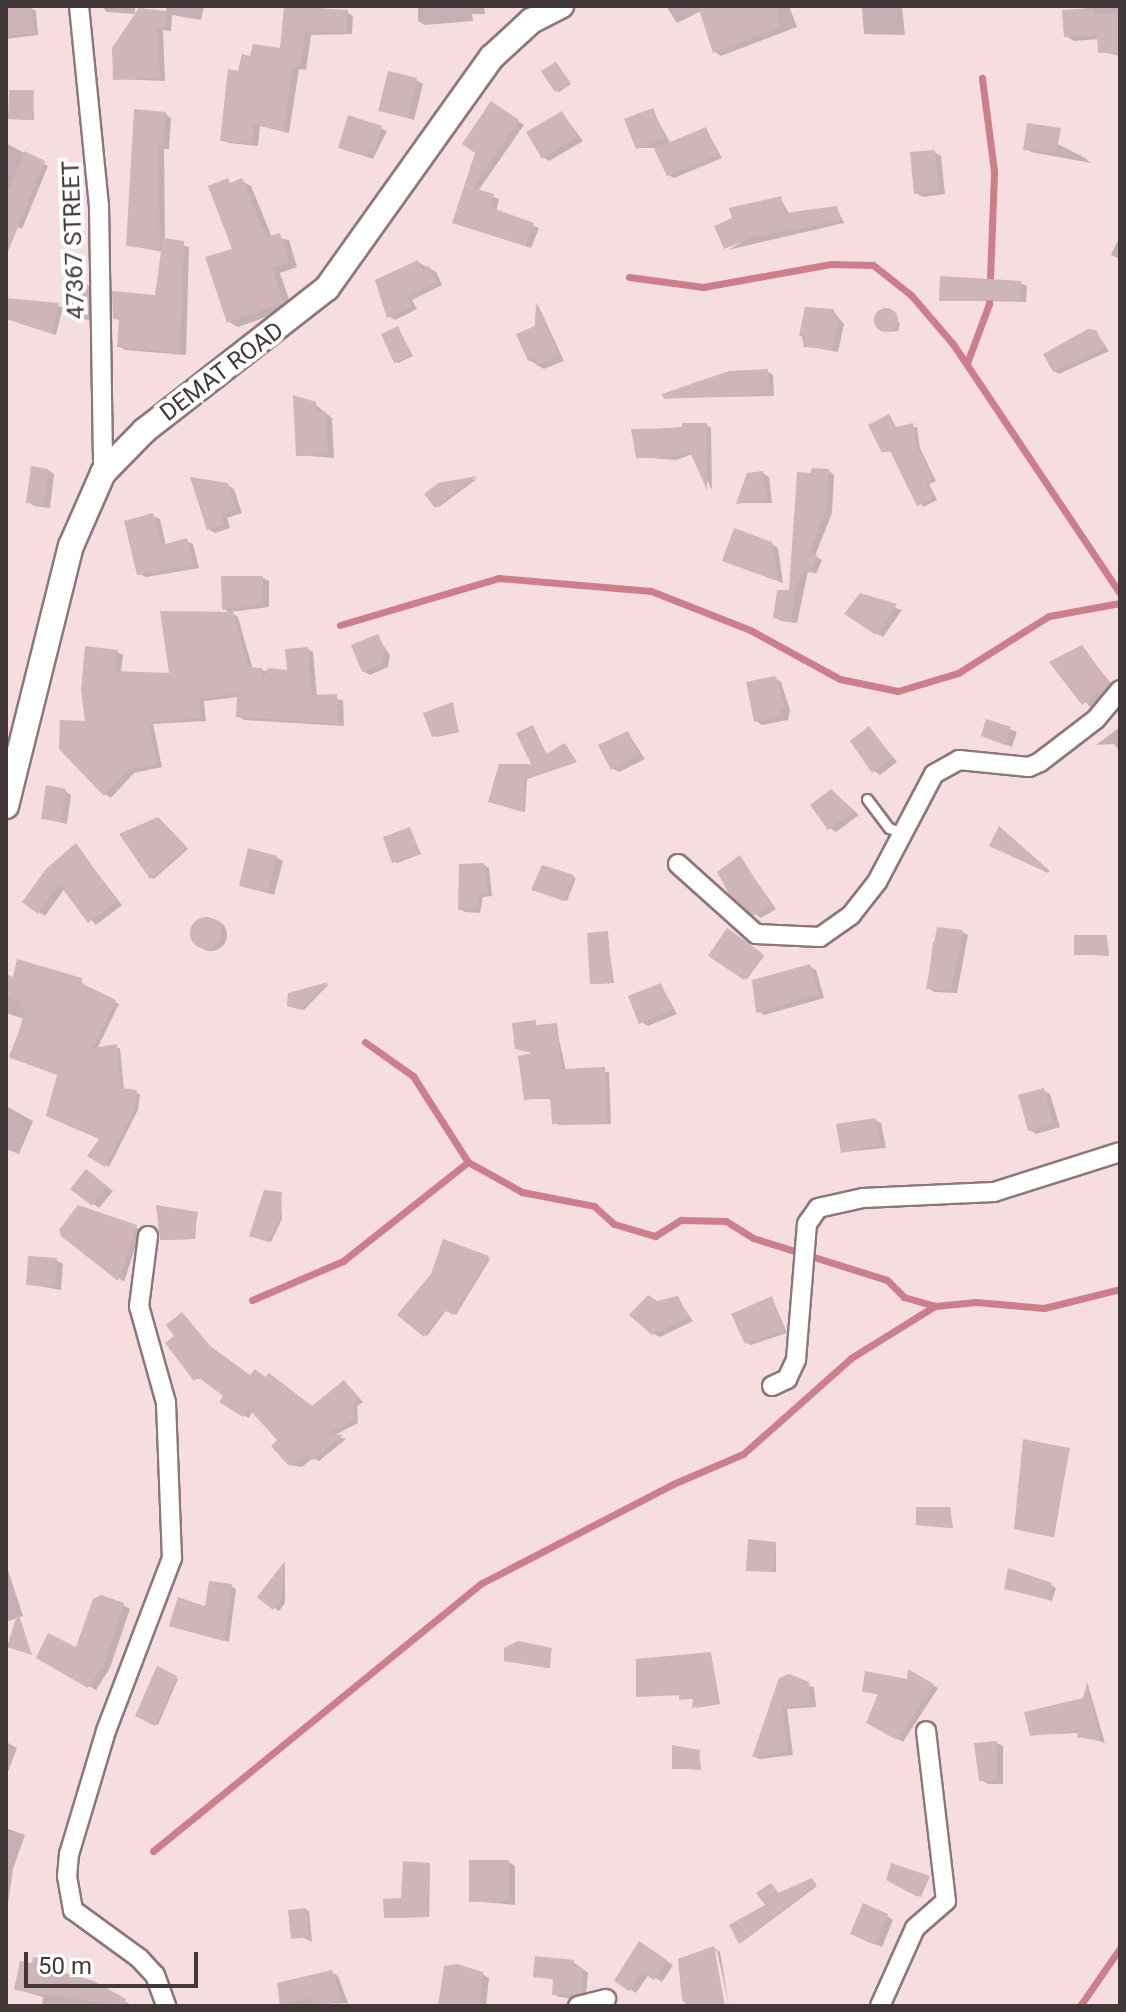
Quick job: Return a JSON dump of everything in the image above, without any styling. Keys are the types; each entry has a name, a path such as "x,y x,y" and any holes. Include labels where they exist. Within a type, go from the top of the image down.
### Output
{"street":[{"name":"47367 STREET","path":"79,6 99,205 103,473"},
{"name":"DEMAT ROAD","path":"6,806 71,546 103,473 144,431 327,288 492,57 531,21 561,6"},
{"path":"678,864 756,934 820,937 851,915 877,882 924,787 946,766 976,759 1029,767 1096,719 1120,690"},
{"path":"772,1386 787,1379 796,1360 807,1224 818,1208 832,1201 994,1192 1120,1152"},
{"path":"148,1236 139,1306 166,1403 172,1558 106,1731 69,1854 67,1876 73,1910 139,1958 155,1975 166,2006"},
{"path":"880,2006 915,1928 946,1901 926,1731"},
{"path":"578,2006 606,1999"}],"lane":[{"path":"867,799 889,828 902,833"}],"building":[{"path":"31,6 34,33 6,36 6,8"},
{"path":"284,6 348,10 346,32 305,32 300,67 293,66 283,131 254,124 252,144 220,141 228,69 238,71 242,54 250,56 253,44 280,48"},
{"path":"698,6 776,6 780,28 713,53"},
{"path":"139,8 166,11 165,29 157,28 160,78 113,80 112,48"},
{"path":"1094,8 1094,14 1120,13 1120,52 1098,53 1097,35 1064,37 1062,10"},
{"path":"556,62 570,82 555,92 541,71"},
{"path":"388,71 417,78 408,118 378,111"},
{"path":"9,90 34,90 32,120 8,119"},
{"path":"491,101 519,120 473,188 494,194 490,207 534,223 525,246 452,223 475,153 462,144"},
{"path":"653,108 665,139 636,149 624,119"},
{"path":"134,109 166,112 163,147 158,146 160,250 126,246"},
{"path":"562,111 577,137 542,159 526,132"},
{"path":"348,115 382,126 374,152 369,150 367,157 338,148"},
{"path":"1027,123 1061,128 1056,153 1023,150"},
{"path":"706,127 718,155 667,176 654,149"},
{"path":"935,150 939,192 914,194 910,152"},
{"path":"24,151 45,161 7,254 6,196"},
{"path":"228,178 230,183 242,178 266,237 280,233 289,262 272,268 284,303 227,323 205,257 232,249 208,186"},
{"path":"781,196 785,213 837,206 840,221 751,238 724,249 714,226 732,218 729,208"},
{"path":"163,238 184,241 180,353 117,347 119,319 113,319 112,291 155,295"},
{"path":"418,260 422,270 429,266 437,282 407,296 412,306 387,318 375,280"},
{"path":"940,276 1021,281 1020,300 939,301"},
{"path":"69,283 88,284 89,318 67,316"},
{"path":"6,298 59,303 52,334 6,319"},
{"path":"536,302 559,357 536,366 536,358 528,361 516,334 535,326"},
{"path":"805,307 834,309 834,318 839,318 832,349 803,347 804,336 799,336"},
{"path":"886,308 895,311 898,320 895,329 886,332 877,329 874,320 877,311"},
{"path":"398,326 411,355 394,363 381,334"},
{"path":"1088,329 1096,330 1105,348 1053,372 1043,354"},
{"path":"768,369 769,394 664,399 662,394 729,371"},
{"path":"293,395 316,402 316,412 326,412 328,455 296,456"},
{"path":"889,414 896,427 913,423 916,445 933,479 926,482 934,498 917,506 889,449 882,453 868,425"},
{"path":"682,423 707,423 707,490 690,452 669,458 636,458 631,429 682,428"},
{"path":"31,466 48,469 44,505 26,503"},
{"path":"812,468 829,469 827,509 810,552 817,555 810,573 803,570 795,590 791,621 773,618 777,590 789,590 797,472 810,473"},
{"path":"763,471 767,500 736,504 747,473"},
{"path":"477,476 435,508 424,494 438,483"},
{"path":"190,477 228,483 236,510 221,515 224,525 207,530"},
{"path":"153,513 162,545 187,538 194,565 137,575 124,521"},
{"path":"734,528 772,542 778,581 722,561"},
{"path":"221,576 263,576 263,604 222,610"},
{"path":"860,593 897,604 876,635 844,614"},
{"path":"160,611 233,612 248,667 262,668 262,682 268,668 287,670 285,649 308,647 312,695 337,694 338,724 236,717 237,694 199,699 201,718 148,722 157,764 128,770 104,796 59,749 60,720 85,721 81,690 85,646 118,650 115,671 169,673"},
{"path":"378,634 385,650 382,664 362,672 351,645"},
{"path":"1082,645 1110,684 1082,705 1049,662"},
{"path":"775,676 785,707 780,708 782,717 754,722 746,682"},
{"path":"453,702 458,731 432,737 423,713"},
{"path":"986,719 1011,727 1005,745 981,736"},
{"path":"533,725 546,754 565,743 576,761 525,778 523,812 488,802 499,764 531,764 516,733"},
{"path":"869,726 892,758 872,773 850,741"},
{"path":"628,731 639,755 611,770 598,745"},
{"path":"46,785 66,789 60,822 41,819"},
{"path":"831,789 854,811 828,830 810,805"},
{"path":"158,817 187,847 150,879 119,834"},
{"path":"999,826 1050,871 1048,873 989,846"},
{"path":"410,827 420,853 392,863 383,837"},
{"path":"76,843 117,901 88,923 59,884 38,914 22,902 46,869"},
{"path":"248,848 277,856 267,893 239,886"},
{"path":"740,855 771,905 753,916 729,894 717,872"},
{"path":"484,863 488,894 478,895 475,911 458,910 459,864"},
{"path":"542,865 574,875 564,901 531,890"},
{"path":"206,917 217,922 222,933 217,944 206,949 195,944 190,933 195,922"},
{"path":"937,927 963,930 951,991 926,989"},
{"path":"727,928 763,954 744,980 708,956"},
{"path":"608,931 612,983 590,984 587,933"},
{"path":"1074,935 1107,935 1107,955 1074,955"},
{"path":"17,959 82,978 81,983 116,1000 93,1048 117,1044 121,1088 137,1090 135,1108 105,1167 87,1156 99,1139 46,1116 57,1075 11,1058 25,1010 20,1008 22,1002 6,996 6,974 13,977"},
{"path":"810,964 819,995 756,1013 752,980"},
{"path":"328,982 301,1010 287,1006 288,993"},
{"path":"661,983 672,1010 639,1024 628,996"},
{"path":"536,1020 536,1025 557,1023 562,1069 605,1067 607,1123 552,1124 550,1097 524,1100 518,1056 532,1053 515,1049 512,1023"},
{"path":"1044,1088 1054,1124 1028,1131 1018,1095"},
{"path":"875,1118 881,1145 841,1153 836,1124"},
{"path":"86,1169 107,1186 92,1206 70,1189"},
{"path":"264,1190 282,1192 280,1217 268,1242 249,1236"},
{"path":"78,1205 137,1225 118,1281 61,1236 59,1230"},
{"path":"156,1205 198,1212 193,1239 160,1240"},
{"path":"443,1239 489,1256 453,1315 444,1310 424,1337 397,1315 431,1274"},
{"path":"28,1256 57,1258 55,1287 26,1285"},
{"path":"648,1295 657,1301 678,1296 689,1318 652,1335 629,1315"},
{"path":"772,1296 783,1331 745,1344 731,1314"},
{"path":"182,1312 210,1346 250,1375 255,1369 265,1377 269,1373 312,1406 344,1380 359,1399 353,1404 354,1420 328,1434 343,1435 313,1460 308,1455 289,1466 271,1446 277,1440 248,1408 243,1417 219,1402 223,1396 198,1377 194,1381 165,1343 174,1336 166,1325"},
{"path":"1023,1439 1070,1448 1052,1537 1014,1529"},
{"path":"916,1507 951,1507 951,1528 916,1525"},
{"path":"748,1539 776,1542 774,1572 746,1571"},
{"path":"285,1561 281,1600 273,1610 257,1597"},
{"path":"1008,1568 1052,1583 1046,1599 1004,1589"},
{"path":"209,1581 232,1584 224,1641 169,1626 178,1597 205,1606"},
{"path":"101,1595 124,1603 104,1665 88,1688 36,1658 48,1633 76,1647 93,1599"},
{"path":"18,1612 32,1655 7,1647"},
{"path":"518,1641 552,1648 548,1668 504,1661 504,1648"},
{"path":"711,1652 718,1703 692,1708 693,1699 679,1700 679,1695 636,1697 636,1659"},
{"path":"157,1666 177,1676 155,1726 135,1716"},
{"path":"908,1669 934,1684 897,1740 866,1723 878,1694 862,1692 865,1671 907,1679"},
{"path":"789,1674 809,1682 811,1705 782,1707 788,1752 752,1757 779,1678"},
{"path":"1087,1682 1100,1741 1077,1737 1078,1730 1030,1736 1024,1712 1083,1698"},
{"path":"997,1741 997,1781 979,1781 974,1743"},
{"path":"672,1745 700,1750 699,1769 672,1769"},
{"path":"469,1860 509,1860 509,1902 469,1902"},
{"path":"403,1861 430,1863 427,1917 384,1918 383,1899 401,1898"},
{"path":"891,1863 930,1876 918,1897 886,1880"},
{"path":"812,1878 816,1884 739,1944 729,1925 765,1905 756,1893 771,1883 778,1893"},
{"path":"863,1903 888,1914 875,1945 850,1934"},
{"path":"306,1908 310,1937 291,1939 288,1910"},
{"path":"639,1941 667,1960 654,1980 642,1972 629,1991 614,1981"},
{"path":"714,1946 725,2006 688,2006 682,2000 678,1959"},
{"path":"535,1956 574,1960 573,1967 583,1968 581,1993 552,1995 553,1979 533,1977"},
{"path":"33,1957 58,1962 54,1970 94,1981 126,1999 123,2006 14,1990 20,1961 32,1963"},
{"path":"457,1964 483,1972 480,2006 438,2006 444,1966"},
{"path":"332,1970 342,1999 324,2006 315,2006 312,1998 280,2005 277,1983"}],"waterway":[{"path":"967,363 989,304 994,171 982,78"},
{"path":"629,277 703,287 831,264 873,265 911,295 953,344 1120,593"},
{"path":"340,625 499,578 651,591 750,630 840,679 898,691 958,673 1049,616 1120,603"},
{"path":"365,1042 413,1076 468,1162 522,1192 594,1206 614,1224 655,1236 681,1220 726,1221 753,1238 887,1280 904,1297 935,1306 976,1302 1044,1308 1120,1289"},
{"path":"252,1300 343,1261 468,1162"},
{"path":"153,1851 482,1583 673,1484 743,1454 851,1358 935,1306"},
{"path":"1080,2006 1120,1948"}]}
